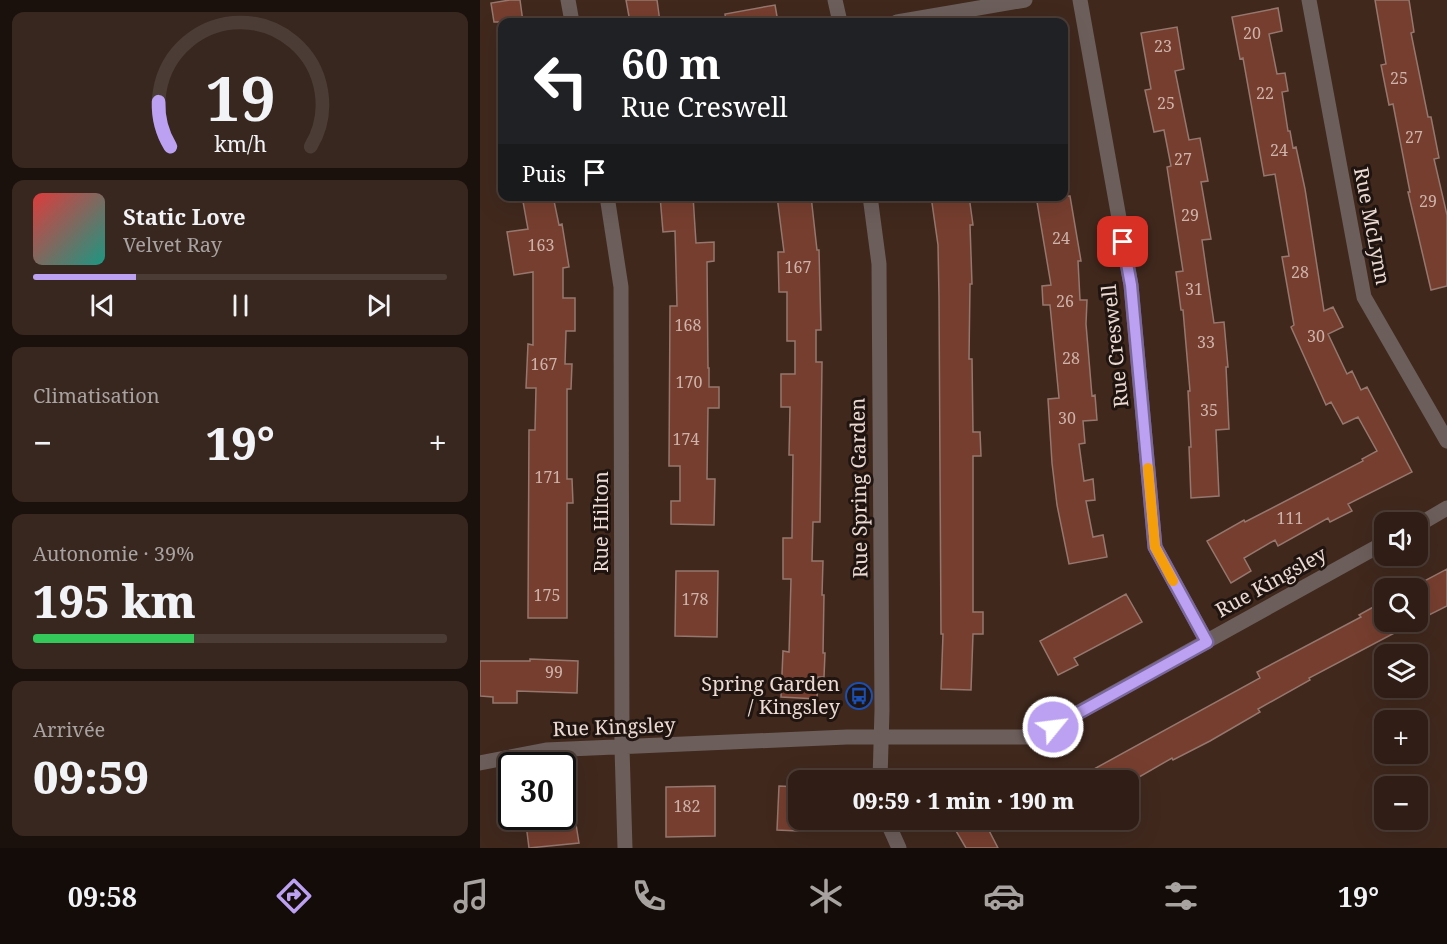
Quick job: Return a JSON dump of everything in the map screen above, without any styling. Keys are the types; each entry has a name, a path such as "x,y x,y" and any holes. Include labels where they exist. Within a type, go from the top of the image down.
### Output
{"street":[{"path":"568,0 572,18"},
{"path":"835,0 839,18"},
{"path":"920,18 1025,0"},
{"name":"Rue Creswell","path":"1080,0 1131,285 1155,547 1207,642"},
{"name":"Rue McLynn","path":"1309,0 1364,297 1447,441"},
{"name":"Rue Hilton","path":"608,201 621,287 622,748 625,848"},
{"name":"Rue Spring Garden","path":"871,201 879,264 880,770"},
{"path":"1428,519 1447,508"},
{"name":"Rue Kingsley","path":"480,763 546,750 881,737 1034,737 1374,549"},
{"path":"891,830 899,848"}],"building":[{"path":"520,0 522,18 498,18 498,22 494,22 491,3"},
{"path":"626,0 657,0 659,18 629,18"},
{"path":"1375,0 1409,0 1414,32 1411,33 1428,117 1431,117 1439,158 1434,159 1447,215 1447,286 1431,290 1408,192 1410,192 1393,104 1389,105 1381,65 1386,64"},
{"path":"775,5 777,18 726,18 725,14"},
{"path":"1278,8 1282,31 1269,34 1277,74 1285,73 1288,91 1282,92 1288,131 1290,131 1293,148 1296,147 1305,189 1324,311 1333,307 1343,327 1328,334 1347,374 1352,371 1361,390 1367,387 1412,472 1348,504 1352,511 1330,522 1328,518 1278,546 1275,540 1244,558 1251,571 1231,583 1207,541 1244,520 1245,522 1363,461 1362,459 1377,451 1358,417 1343,424 1331,402 1326,405 1291,327 1294,325 1282,257 1289,256 1275,174 1264,176 1243,58 1240,59 1232,17"},
{"path":"1177,27 1184,69 1175,71 1189,140 1200,138 1208,181 1201,182 1211,239 1202,240 1214,323 1224,322 1228,367 1226,367 1229,429 1216,430 1219,496 1191,498 1188,391 1190,391 1183,310 1181,310 1176,272 1183,271 1167,167 1171,166 1164,130 1154,132 1145,90 1151,89 1141,33"},
{"path":"1068,196 1070,196 1081,261 1078,261 1080,300 1087,300 1086,324 1092,396 1095,395 1097,420 1083,421 1085,443 1079,444 1084,481 1093,479 1095,500 1086,501 1093,537 1103,535 1107,557 1069,564 1057,505 1052,463 1048,399 1059,398 1050,305 1043,305 1042,286 1051,285 1037,201 1068,201"},
{"path":"523,201 554,201 559,225 562,224 569,267 563,268 563,298 575,298 575,331 566,331 565,364 572,364 571,389 567,389 567,479 572,479 573,503 567,503 567,618 528,618 529,430 535,430 536,388 526,388 528,344 533,345 533,272 514,275 507,232 528,229"},
{"path":"660,201 693,201 696,243 714,242 714,261 707,262 708,368 709,387 719,387 719,408 708,408 707,479 715,479 714,525 671,524 671,501 680,501 680,466 669,466 670,306 677,306 675,231 663,232"},
{"path":"778,201 812,201 817,250 819,250 821,330 816,330 816,362 822,362 820,522 813,522 812,561 823,561 823,653 825,653 824,677 818,677 817,699 781,697 783,651 789,652 791,579 783,579 783,538 792,538 793,455 789,455 790,407 781,407 781,374 795,374 795,341 787,341 787,292 779,292 778,252 784,252"},
{"path":"932,201 970,201 973,225 970,225 972,284 970,284 969,359 972,359 973,432 980,432 981,456 973,456 973,612 983,612 983,634 973,634 971,690 941,689 943,634 941,634 938,245"},
{"path":"1447,569 1447,606 1428,616 1428,579"},
{"path":"676,571 718,571 717,637 675,636"},
{"path":"1126,594 1142,622 1074,658 1078,665 1058,675 1040,641"},
{"path":"1374,607 1374,632 1396,632 1309,678 1310,680 1258,709 1260,712 1210,741 1173,760 1172,758 1139,777 1139,770 1092,770 1260,678 1257,672 1361,617 1359,615"},
{"path":"530,659 578,661 577,693 517,691 517,703 493,703 493,697 480,696 480,661 530,661"},
{"path":"715,786 715,836 666,837 666,787"},
{"path":"779,786 788,786 788,830 798,831 777,830"},
{"path":"576,824 579,843 529,848 527,830 576,830"},
{"path":"955,830 989,830 998,848 966,848"}],"slow traffic":[{"path":"1148,468 1155,547 1173,581"}],"place":[{"name":"Spring Garden / Kingsley","path":"859,696"}],"route":[{"path":"1053,727 1207,642 1155,547 1131,285 1123,242"}]}
